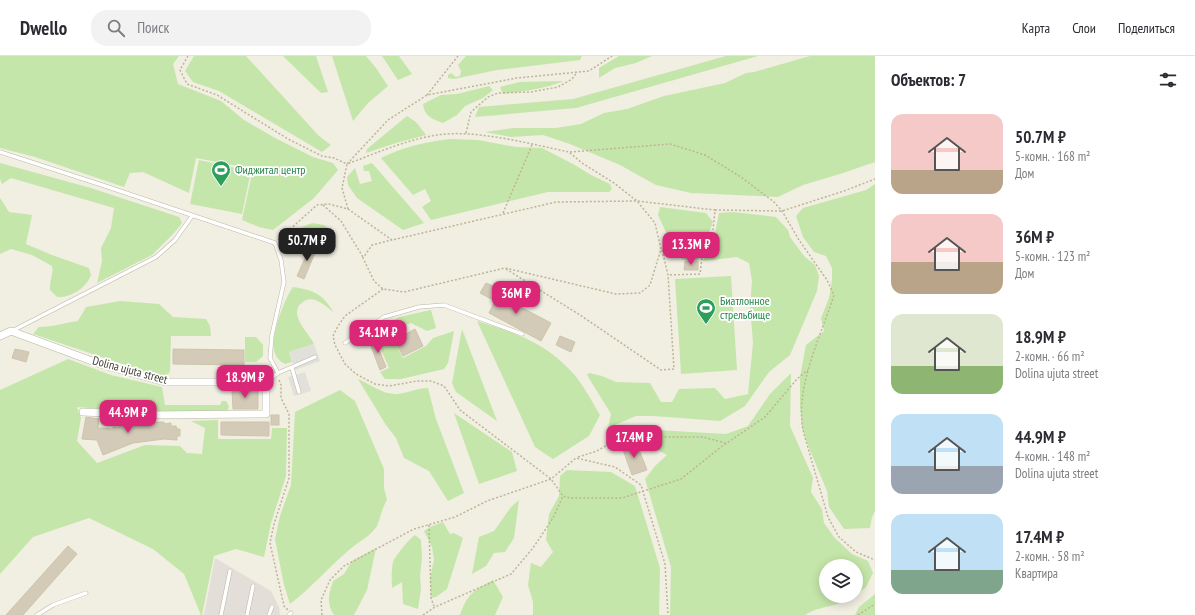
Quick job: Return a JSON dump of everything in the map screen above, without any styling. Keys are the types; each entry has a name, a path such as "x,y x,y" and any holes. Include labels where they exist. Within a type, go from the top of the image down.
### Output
{"street":[{"path":"0,336 11,331"},
{"name":"Dolina ujuta street","path":"11,331 100,364 165,382 266,382"},
{"path":"83,412 149,415 266,414 266,382"}],"lane":[{"path":"0,152 276,243 281,260 284,282 272,335 270,358 277,373"},
{"path":"11,331 156,257 175,240 192,216"},
{"path":"345,343 384,317 419,307 444,305 522,334"},
{"path":"266,382 277,373 292,368 315,357"},
{"path":"292,368 299,392"},
{"path":"221,615 230,571"},
{"path":"246,615 253,586"},
{"path":"37,615 53,605 86,593"},
{"path":"269,615 272,607"}],"path":[{"path":"188,56 180,70 187,84 217,95 288,139 322,156 334,158 347,164 390,146 437,135 466,133 569,152 670,144 705,155 741,177 774,202 782,211 799,240 827,280 834,295 808,370 802,407 802,424 828,517 839,537 856,552 875,560"},
{"path":"348,209 342,188 347,164 388,120 427,95 458,56"},
{"path":"427,95 517,78 589,71 612,56"},
{"path":"466,133 471,112 488,98 498,93 531,92 558,87 572,79 576,72"},
{"path":"503,213 532,145"},
{"path":"505,268 580,315 661,370 674,369 668,275 655,223 637,200 614,183 582,163 569,152"},
{"path":"363,258 372,245 503,213 556,202 637,200 715,210 782,211 844,191 875,179"},
{"path":"276,243 317,205 329,204 348,209 392,240"},
{"path":"324,205 342,221 374,281 383,289 404,292 505,268 616,294 640,293 650,285 661,249"},
{"path":"668,275 700,274 702,258 713,230 715,210"},
{"path":"383,289 345,316 338,326 333,336 338,352 345,364 356,374 375,384 389,386 417,381 431,381 444,386 460,410 551,478 563,496 570,498 622,498 681,480 726,443 764,417 797,379 808,370"},
{"path":"277,373 281,385 281,398 289,414 289,478 274,524 270,543 284,606 290,614"},
{"path":"322,615 321,600 330,580 344,566 414,529 455,517 486,501 551,478 576,458 597,451 617,439 638,433 662,437 703,437 726,443"},
{"path":"576,458 615,467 641,484 665,564 668,615"},
{"path":"423,615 435,607 511,574 533,548 553,518 563,496"},
{"path":"429,525 431,598 435,607"},
{"path":"858,615 875,604"}],"shaded area":[{"path":"314,344 320,361 295,370 289,352"},
{"path":"305,372 311,391 294,396 288,377"},
{"path":"215,558 271,591 279,607 280,615 204,615"}],"green space":[{"path":"0,56 179,56 173,64 178,84 221,101 244,120 313,157 333,163 338,170 314,198 273,230 259,227 242,220 253,169 196,158 189,193 143,172 130,173 124,187 35,157 0,148"},
{"path":"194,56 246,56 319,136 331,145 322,152 219,91 193,82 185,71"},
{"path":"283,56 316,56 328,92 321,93"},
{"path":"332,56 366,56 388,86 368,103 353,121"},
{"path":"382,56 399,56 412,74 398,80"},
{"path":"466,56 582,56 580,60 497,70 454,79 448,78 448,75 451,73 456,77 460,76 461,71 458,65"},
{"path":"619,56 652,56 636,63 615,68 599,78 599,68"},
{"path":"726,56 758,56 576,108 475,117 479,107 573,99"},
{"path":"810,56 875,56 875,162 803,185 778,197 691,193 656,185 620,165 570,144 543,135 511,137 485,132 513,128 556,128 581,124 604,113 627,109 664,96 725,83 746,73"},
{"path":"563,81 543,88 503,94 500,87 520,82"},
{"path":"489,86 493,90 483,98 465,106 457,115 443,123 429,116 425,111 423,104 441,95 457,94"},
{"path":"407,116 416,122 426,135 366,153 367,149"},
{"path":"450,139 478,140 516,147 542,148 610,184 612,189 609,192 548,192 431,220 422,207 431,201 425,189 413,195 381,158 414,146"},
{"name":"Фиджитал центр","path":"199,160 251,171 242,214 190,204"},
{"path":"0,163 91,188 179,217 182,223 152,255 97,283 102,261 101,248 111,228 114,208 11,178 2,184 0,179"},
{"path":"372,163 424,223 403,230 357,198 348,185 347,177 355,168 360,184 372,181 369,171 364,171 363,166"},
{"path":"875,184 875,511 870,528 844,529 829,507 827,491 802,427 800,406 800,377 806,345 824,331 821,318 829,298 832,268 826,256 814,252 803,237 796,216 803,208 866,190"},
{"path":"0,198 9,212 32,215 26,244 89,268 91,275 89,280 82,288 68,296 57,297 50,290 52,266 32,255 11,249 0,254"},
{"path":"660,207 706,213 713,222 698,260 683,260 675,252 658,215"},
{"path":"733,212 776,217 788,230 790,237 804,256 815,265 819,276 817,291 790,355 769,372 745,406 720,421 636,416 608,428 611,414 587,375 589,373 602,376 616,382 650,383 661,402 672,402 679,389 715,388 725,399 748,394 753,343 750,306 752,281 749,263 737,257 703,261 714,238 719,213"},
{"path":"312,223 324,225 332,232 331,238 324,245 311,236 298,244 293,243 288,239 291,232"},
{"name":"Биатлонное стрельбище","path":"731,276 737,370 681,374 675,279"},
{"path":"293,287 307,290 322,297 334,313 323,304 310,299 306,300 298,307 298,318 314,344 289,352 292,362 285,364 276,356 274,350 274,336 279,318"},
{"path":"120,301 159,304 173,317 206,319 210,326 211,336 171,336 170,371 167,376 155,375 33,334 39,327 78,321 86,307"},
{"path":"431,310 436,328 427,331 411,323 401,327 394,340 403,358 426,346 433,338 454,331 448,363 444,369 401,379 385,379 380,372 389,368 372,328 378,324 389,323 399,317"},
{"path":"477,321 502,329 538,344 559,359 574,374 600,415 589,436 553,459 535,447"},
{"path":"462,329 497,421 456,392 452,383"},
{"path":"245,337 256,337 263,345 263,356 256,362 245,362"},
{"path":"68,359 111,375 162,387 165,405 220,405 222,401 226,401 229,406 227,412 160,412 151,410 115,410 77,407 81,418 77,441 97,463 145,445 180,446 187,453 202,454 205,428 191,421 218,420 218,439 271,439 272,428 287,428 286,476 271,523 264,557 236,549 214,556 202,615 184,574 153,549 89,518 33,537 0,574 0,390"},
{"path":"791,374 790,426 813,478 811,492 822,509 824,523 834,537 852,554 868,561 873,573 866,587 863,589 863,559 819,559 819,603 839,603 817,609 805,615 670,615 671,567 645,479 655,466 667,455 649,445 649,435 656,430 726,434 748,426 770,394"},
{"path":"358,379 382,391 392,394 428,388 436,419 464,493 448,501 429,471 404,458 396,438 386,425"},
{"path":"340,390 355,401 384,469 384,488 387,500 374,530 334,563 290,604 284,585 275,539 280,516 291,485 295,412"},
{"path":"454,413 512,452 517,471 479,484"},
{"path":"567,470 611,472 635,486 660,568 659,615 533,615 533,602 528,585 531,563 541,567 553,552 546,540 549,514 559,496 560,476"},
{"path":"519,500 514,538 505,552 494,553 486,566 472,574 479,537 494,531 511,507"},
{"path":"443,522 450,534 454,533 463,538 447,589 436,597 431,598 430,577 434,560 432,547 424,531"},
{"path":"415,535 421,540 422,558 420,576 421,589 418,609 403,604 402,582 392,588 393,562 403,547"},
{"path":"376,548 367,590 354,615 334,615 329,602 329,594 333,581 344,574 352,561"},
{"path":"493,580 503,597 495,615 460,615 472,593"},
{"path":"875,594 875,615 855,615 859,607"}],"building":[{"path":"311,245 317,248 304,279 297,276"},
{"path":"685,261 698,261 698,270 684,270"},
{"path":"486,283 495,287 492,292 551,323 541,341 489,313 495,301 480,293"},
{"path":"415,329 423,346 403,356 395,340"},
{"path":"560,336 575,342 571,352 556,345"},
{"path":"375,339 386,367 380,370 369,341"},
{"path":"15,349 29,352 26,362 12,358"},
{"path":"173,349 244,350 244,365 173,364"},
{"path":"258,389 258,409 233,409 232,390"},
{"path":"271,415 279,415 279,425 271,425"},
{"path":"86,417 99,419 98,428 113,429 113,427 123,425 123,422 171,423 171,426 176,426 177,429 180,429 180,436 177,436 177,440 164,439 133,443 103,455 97,440 82,439"},
{"path":"221,422 269,422 269,436 221,435"},
{"path":"636,442 647,470 632,475 622,447"},
{"path":"68,546 77,554 23,615 6,615"}],"place":[{"name":"Фиджитал центр","path":"221,187"},
{"name":"Биатлонное стрельбище","path":"706,325"}]}
